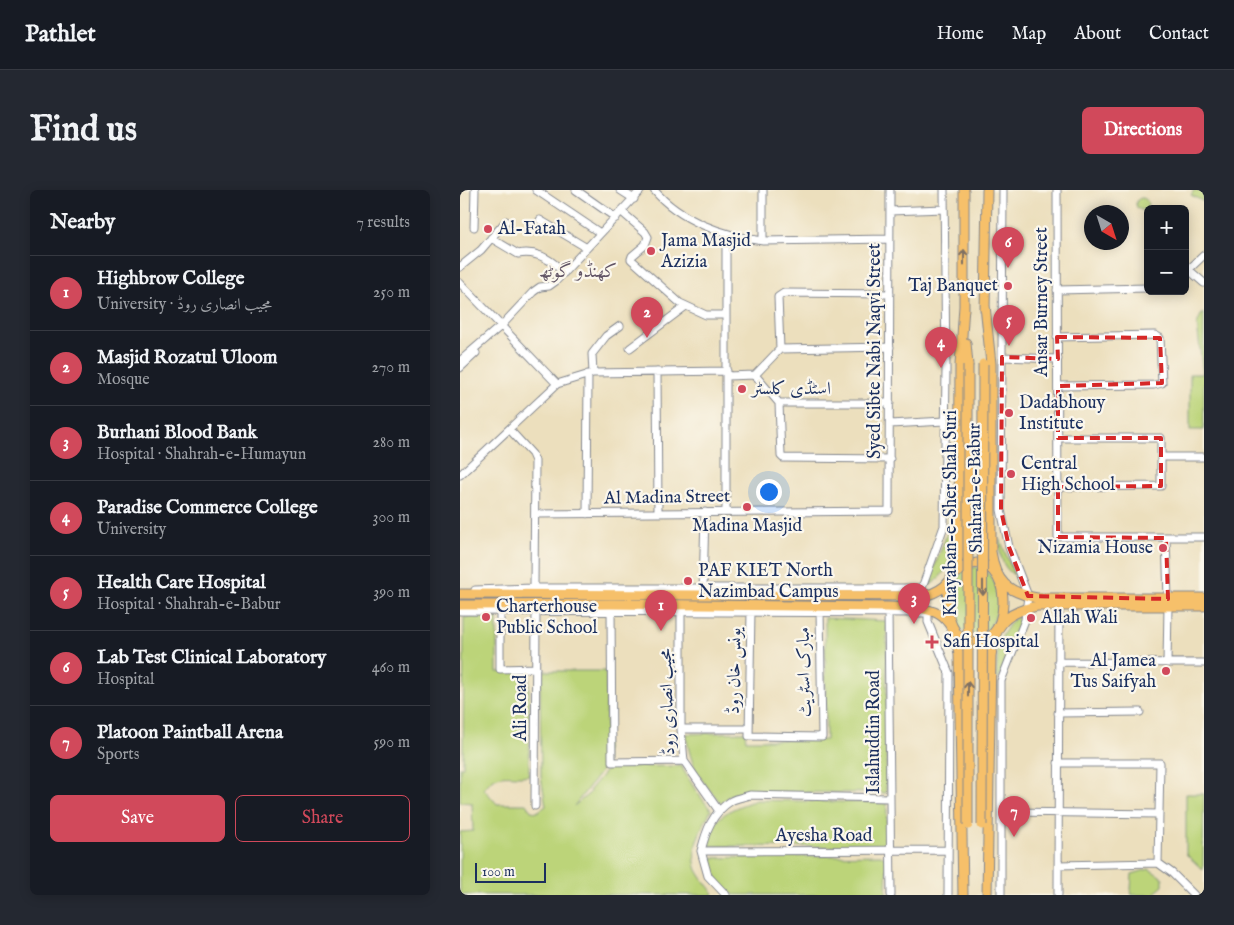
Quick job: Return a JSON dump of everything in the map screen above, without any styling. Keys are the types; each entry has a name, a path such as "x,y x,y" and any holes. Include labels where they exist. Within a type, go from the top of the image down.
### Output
{"main road":[{"name":"Khayaban-e-Sher Shah Suri","path":"963,895 968,825 968,365 964,306 964,190"},
{"name":"Khayaban-e-Sher Shah Suri","path":"987,190 986,305 983,364 982,825 987,895"},
{"name":"Shahrah-e-Babur","path":"986,305 991,364 991,552 998,577"},
{"path":"963,895 958,655 947,604 948,590 959,555 960,365 964,306"},
{"path":"460,592 703,592 820,595 923,592 940,590 952,579 959,569 967,564 977,563 992,569 1012,589 1028,596 1059,602"},
{"path":"987,895 991,656 1003,603 1002,589 998,577"},
{"path":"923,592 927,610"},
{"path":"820,595 820,610"},
{"path":"460,605 927,610 942,616 966,642 974,644 992,636 998,627 1012,615 1027,608 1037,606 1059,602 1168,602 1204,598"},
{"path":"1168,602 1204,606"}],"street":[{"path":"474,227 475,190"},
{"path":"576,190 616,218"},
{"path":"620,190 634,199"},
{"path":"460,368 533,292 540,287 549,286 564,273 641,190"},
{"path":"654,190 670,206 686,216 726,234 763,241 890,239"},
{"path":"763,190 763,241"},
{"name":"Syed Sibte Nabi Naqvi Street","path":"889,511 890,190"},
{"path":"460,592 534,588 703,592 923,592 944,526 946,369 944,190"},
{"path":"1001,895 1001,681 1024,620 1028,596 1009,547 1002,510 1003,190"},
{"name":"Ansar Burney Street","path":"1057,190 1058,538 1204,537"},
{"path":"538,191 600,233"},
{"path":"890,211 944,209"},
{"path":"622,212 645,232 648,237 645,245 631,259 680,303 706,315 726,315"},
{"path":"540,220 587,248"},
{"path":"460,267 481,250 506,221"},
{"path":"726,234 726,512"},
{"path":"491,238 518,254 527,252 544,256 555,263 564,273"},
{"path":"1189,270 1204,255"},
{"path":"1189,273 1204,283"},
{"path":"460,283 557,384"},
{"path":"1057,290 1144,288"},
{"path":"780,349 778,297 781,294 890,294"},
{"path":"630,348 686,306"},
{"path":"460,361 502,326"},
{"path":"587,514 592,354 606,336 620,326"},
{"path":"1057,337 1155,335 1160,338 1162,383 1154,385 1058,386"},
{"path":"755,375 780,349 890,347"},
{"path":"1002,357 1058,359"},
{"path":"657,372 658,513"},
{"path":"460,475 557,384 590,374 657,372 755,375 779,403 783,458 890,459"},
{"path":"779,403 890,403"},
{"path":"890,424 944,421"},
{"path":"509,429 534,458 534,588"},
{"path":"1058,438 1161,438 1161,486 1058,487"},
{"path":"1161,457 1204,457"},
{"name":"Al Madina Street","path":"535,514 889,511"},
{"path":"703,592 705,512"},
{"path":"1166,538 1167,663"},
{"path":"1058,895 1059,602"},
{"path":"460,611 536,611 611,608 612,762 684,761"},
{"name":"مجیب انصاری روڈ","path":"681,608 681,730 684,761 719,811"},
{"name":"یونس خان روڈ","path":"749,732 751,609"},
{"name":"مبارک اسٹریٹ","path":"749,732 822,737 820,610"},
{"name":"Islahuddin Road","path":"888,610 891,895"},
{"path":"927,610 928,622 949,673 948,895"},
{"path":"500,611 500,669 536,668"},
{"name":"Ali Road","path":"535,806 536,611"},
{"path":"1058,662 1204,663"},
{"path":"1058,713 1140,712"},
{"path":"681,730 749,732"},
{"path":"1058,763 1160,763 1158,862"},
{"path":"723,894 708,876 701,851 707,827 719,811 732,800 750,795 889,798"},
{"path":"1001,812 1159,814"},
{"name":"Ayesha Road","path":"701,851 948,850"},
{"path":"1058,865 1158,862 1194,895"}],"highlighted area":[{"path":"1057,337 1160,338 1162,383 1058,386 1058,438 1161,438 1161,486 1058,487 1058,537 1166,538 1168,599 1028,596 1009,547 1001,510 1002,357 1058,359"}],"green space":[{"path":"1194,190 1204,190 1204,202 1191,195"},
{"path":"1142,198 1148,205 1144,205 1142,210 1136,204"},
{"path":"1204,313 1204,430 1190,430 1190,374 1203,374 1197,324"},
{"path":"955,507 954,540 951,559 940,577 929,585 948,531 949,508"},
{"path":"1000,539 1014,575 1006,568 1002,559"},
{"path":"975,567 985,571 993,579 997,590 998,603 996,615 991,625 983,632 973,634 962,631 956,623 952,609 952,592 956,578 960,573"},
{"path":"464,617 497,618 497,672 529,671 529,775 500,776 489,783 484,789 497,804 526,804 531,811 537,812 546,806 541,777 540,671 606,671 606,765 574,806 591,792 589,791 609,767 681,766 696,791 711,810 698,839 695,862 697,870 713,893 712,895 460,895 460,832 473,831 472,803 460,802 460,767 463,767"},
{"path":"1017,617 1022,617 1023,619 998,679 996,679 998,642 1011,622"},
{"path":"825,618 887,621 886,793 781,792 732,794 721,803 697,772 690,756 686,734 745,732 746,740 826,740"},
{"path":"1186,794 1204,794 1203,870 1186,854"},
{"path":"757,800 887,803 886,847 710,846 710,836 718,820 731,810"},
{"path":"881,855 887,859 886,895 734,895 718,879 710,858"},
{"path":"1149,869 1163,878 1163,886 1152,895 1132,895 1132,874"}],"place":[{"name":"Al-Fatah","path":"488,229"},
{"name":"Jama Masjid Azizia","path":"651,251"},
{"name":"Lab Test Clinical Laboratory","path":"1008,268"},
{"name":"Taj Banquet","path":"1008,286"},
{"name":"Masjid Rozatul Uloom","path":"647,338"},
{"name":"Health Care Hospital","path":"1009,346"},
{"name":"Paradise Commerce College","path":"941,368"},
{"name":"اسٹڈی کلسٹر","path":"742,389"},
{"name":"Dadabhouy Institute","path":"1009,413"},
{"name":"Central High School","path":"1011,474"},
{"name":"Madina Masjid","path":"747,507"},
{"name":"Nizamia House","path":"1163,548"},
{"name":"PAF KIET North Nazimbad Campus","path":"688,581"},
{"name":"Charterhouse Public School","path":"486,617"},
{"name":"Allah Wali","path":"1031,618"},
{"name":"Burhani Blood Bank","path":"914,624"},
{"name":"Highbrow College","path":"661,631"},
{"name":"Safi Hospital","path":"932,642"},
{"name":"Al Jamea Tus Saifyah","path":"1166,671"},
{"name":"Platoon Paintball Arena","path":"1014,837"}],"district":[{"name":"کھنڈو گوٹھ","path":"578,272"}]}
